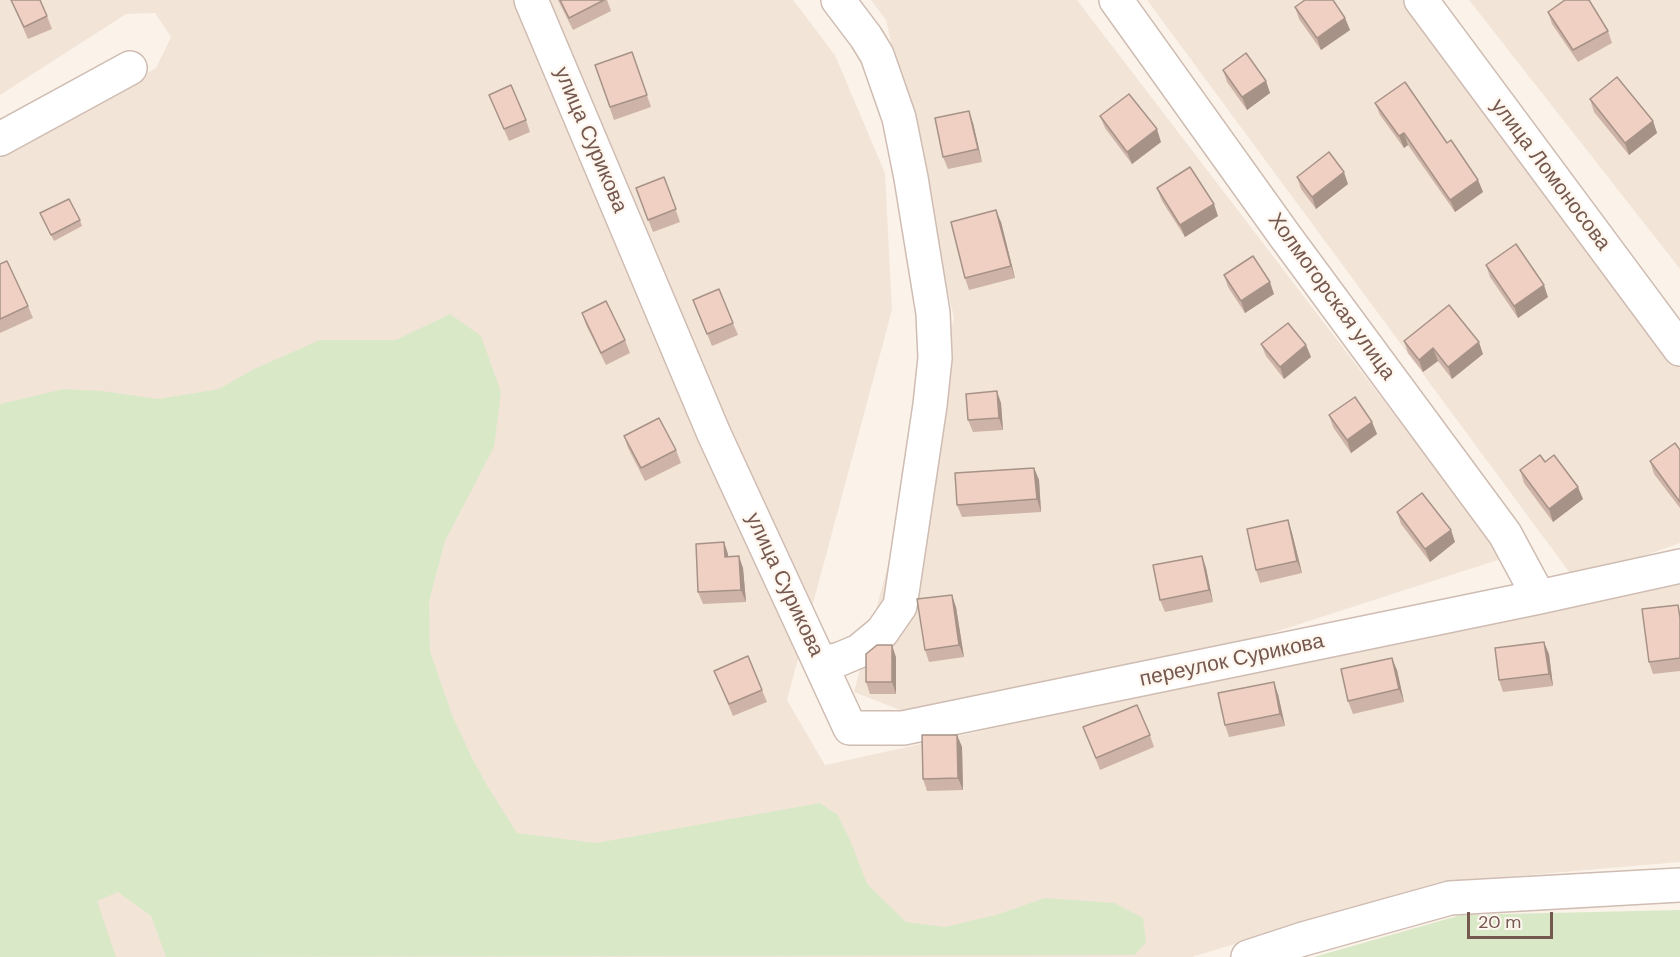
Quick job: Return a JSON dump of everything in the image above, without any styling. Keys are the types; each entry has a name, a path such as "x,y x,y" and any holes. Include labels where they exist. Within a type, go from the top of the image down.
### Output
{"street":[{"name":"улица Сурикова","path":"531,0 714,434 821,664 859,651 882,632 900,606 935,358 933,314 899,118 877,55 838,0"},
{"name":"Холмогорская улица","path":"1116,0 1285,236 1505,534 1539,597"},
{"name":"улица Ломоносова","path":"1421,0 1680,349"},
{"path":"0,139 130,68"},
{"name":"переулок Сурикова","path":"821,664 850,728 903,728 1680,566"},
{"path":"1248,957 1303,939 1450,898 1680,885"}],"shaded area":[{"path":"0,0 793,0 835,55 885,173 892,310 787,700 825,765 1680,578 1680,862 1436,883 1192,957 0,957 0,155 156,68 171,37 155,13 126,14 0,95"},
{"path":"871,0 1077,0 1504,558 1176,664 908,713 854,692 954,318 886,20"},
{"path":"1147,0 1405,0 1680,368 1680,543 1575,580"},
{"path":"1469,0 1680,0 1680,269"}],"green space":[{"path":"450,314 481,336 501,392 494,447 445,541 429,601 430,651 452,715 472,758 517,833 596,843 820,803 838,815 867,884 906,922 945,927 996,915 1045,898 1114,903 1143,918 1146,942 1135,955 166,957 151,916 118,892 97,901 116,957 0,957 0,404 64,389 102,391 158,399 219,389 254,369 320,340 396,340"},
{"path":"1680,910 1680,957 1314,957 1461,915"}],"building":[{"path":"11,0 40,0 47,16 24,27"},
{"path":"560,0 604,0 569,18"},
{"path":"1305,0 1333,0 1345,18 1317,38 1295,7"},
{"path":"1565,0 1589,0 1608,31 1573,50 1548,12"},
{"path":"632,52 647,95 610,107 595,65"},
{"path":"1246,53 1266,81 1242,97 1223,70"},
{"path":"1617,77 1653,121 1625,143 1590,99"},
{"path":"1405,82 1447,143 1451,140 1478,180 1450,200 1404,133 1399,136 1375,103"},
{"path":"511,85 526,120 504,129 489,95"},
{"path":"1129,94 1157,129 1127,152 1100,116"},
{"path":"969,111 978,149 943,157 935,118"},
{"path":"1329,152 1344,172 1312,197 1297,177"},
{"path":"1190,167 1214,204 1180,225 1157,188"},
{"path":"664,177 676,209 648,220 636,188"},
{"path":"69,199 80,220 51,235 40,213"},
{"path":"996,210 1011,266 965,278 951,222"},
{"path":"1516,244 1544,285 1514,306 1486,265"},
{"path":"1253,256 1270,282 1241,301 1224,275"},
{"path":"7,261 28,306 0,319 0,264"},
{"path":"719,289 733,323 707,334 693,300"},
{"path":"606,301 625,340 601,353 582,313"},
{"path":"1449,305 1479,342 1448,367 1433,348 1419,360 1404,341"},
{"path":"1288,323 1306,345 1280,367 1261,344"},
{"path":"997,391 999,418 968,420 966,394"},
{"path":"1355,397 1372,422 1347,440 1329,415"},
{"path":"659,418 676,450 641,468 624,436"},
{"path":"1675,443 1680,450 1680,502 1650,461"},
{"path":"1540,455 1545,462 1554,455 1578,487 1549,509 1520,470"},
{"path":"1034,468 1037,499 957,505 955,473"},
{"path":"1422,493 1451,530 1425,549 1397,512"},
{"path":"1288,520 1297,561 1256,570 1247,529"},
{"path":"724,542 725,557 739,556 741,590 698,592 696,544"},
{"path":"1202,556 1209,590 1160,600 1153,565"},
{"path":"952,595 959,645 925,650 917,599"},
{"path":"1678,605 1680,658 1649,662 1642,609"},
{"path":"1544,642 1549,674 1499,680 1495,648"},
{"path":"877,645 892,645 892,682 866,682 866,654"},
{"path":"748,656 762,690 729,704 714,671"},
{"path":"1392,658 1399,689 1348,701 1341,669"},
{"path":"1274,682 1280,714 1225,725 1218,693"},
{"path":"1137,705 1150,735 1096,758 1083,727"},
{"path":"922,735 957,735 958,778 923,779"}]}
